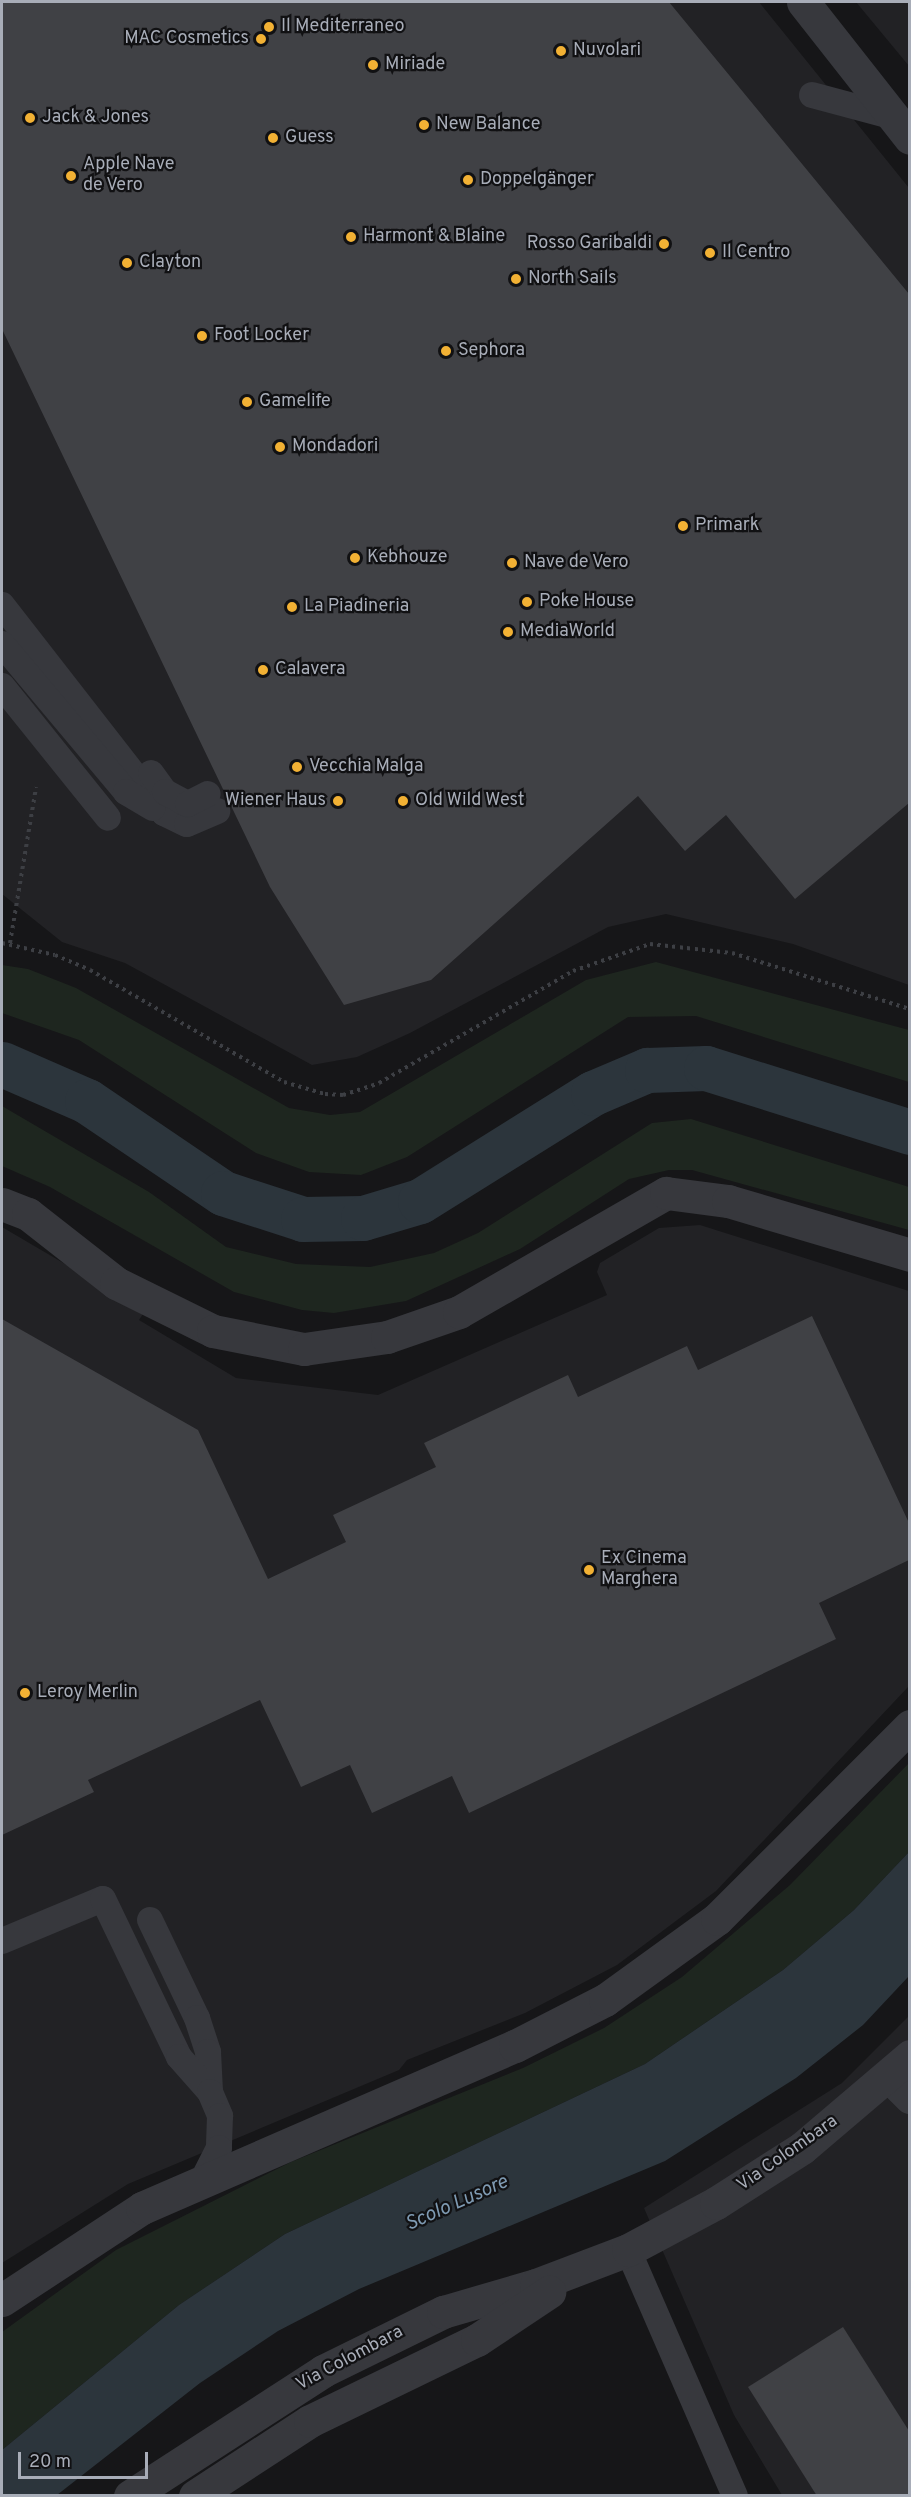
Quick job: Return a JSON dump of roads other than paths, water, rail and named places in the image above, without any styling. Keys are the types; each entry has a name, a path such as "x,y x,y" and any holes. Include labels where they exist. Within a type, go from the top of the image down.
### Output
{"street":[{"path":"803,2 902,127"},
{"path":"2,1204 28,1214 116,1283 213,1331 304,1349 387,1337 459,1312 666,1193 728,1201 909,1255"},
{"path":"2,2300 99,2233 203,2179 515,2046 605,2000 717,1919 909,1726"},
{"name":"Via Colombara","path":"130,2496 217,2435 323,2371 443,2312 590,2265 628,2250 802,2148 903,2076"},
{"name":"Via Colombara","path":"195,2496 310,2421 477,2340 590,2265"}],"lane":[{"path":"812,95 902,127"},
{"path":"2,644 126,792 187,824 212,802 188,804 165,792 8,601"},
{"path":"8,601 164,813"},
{"path":"2,686 108,818"},
{"path":"2,1941 103,1899 179,2057 210,2092"},
{"path":"150,1920 197,2018 208,2052 210,2092 222,2132 203,2179"},
{"path":"628,2250 735,2496"}],"water":[{"name":"Scolo Lusore","path":"909,1852 909,1976 863,2025 796,2078 665,2161 359,2289 278,2331 200,2383 57,2495 2,2495 2,2450 179,2305 285,2234 645,2064 783,1970 854,1910"}],"waterway":[{"path":"2,1064 87,1101 223,1193 303,1219 363,1218 420,1201 593,1093 647,1070 706,1068 910,1132"}],"place":[{"name":"Il Mediterraneo","path":"269,27"},
{"name":"MAC Cosmetics","path":"261,39"},
{"name":"Nuvolari","path":"561,51"},
{"name":"Miriade","path":"373,65"},
{"name":"Jack & Jones","path":"30,118"},
{"name":"New Balance","path":"424,125"},
{"name":"Guess","path":"273,138"},
{"name":"Apple Nave de Vero","path":"71,176"},
{"name":"Doppelgänger","path":"468,180"},
{"name":"Harmont & Blaine","path":"351,237"},
{"name":"Rosso Garibaldi","path":"664,244"},
{"name":"Il Centro","path":"710,253"},
{"name":"Clayton","path":"127,263"},
{"name":"North Sails","path":"516,279"},
{"name":"Foot Locker","path":"202,336"},
{"name":"Sephora","path":"446,351"},
{"name":"Gamelife","path":"247,402"},
{"name":"Mondadori","path":"280,447"},
{"name":"Primark","path":"683,526"},
{"name":"Kebhouze","path":"355,558"},
{"name":"Nave de Vero","path":"512,563"},
{"name":"Poke House","path":"527,602"},
{"name":"La Piadineria","path":"292,607"},
{"name":"MediaWorld","path":"508,632"},
{"name":"Calavera","path":"263,670"},
{"name":"Vecchia Malga","path":"297,767"},
{"name":"Wiener Haus","path":"338,801"},
{"name":"Old Wild West","path":"403,801"},
{"name":"Ex Cinema Marghera","path":"589,1570"},
{"name":"Leroy Merlin","path":"25,1693"}]}
